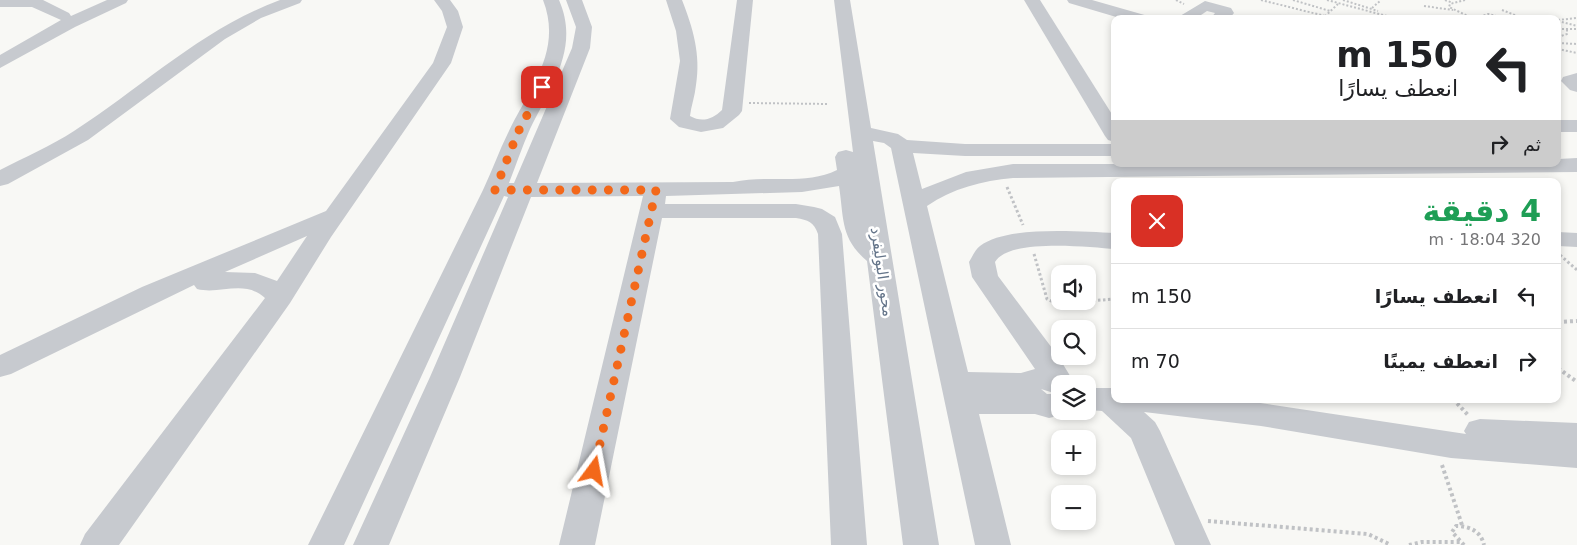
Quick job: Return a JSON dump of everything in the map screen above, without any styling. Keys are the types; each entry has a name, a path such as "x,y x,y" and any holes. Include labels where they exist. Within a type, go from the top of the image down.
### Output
{"street":[{"path":"0,63 69,23 120,0"},
{"path":"0,179 81,136 236,25 294,0"},
{"path":"98,545 280,297 326,227 442,63 455,27 450,12 442,0"},
{"path":"326,545 495,190 518,132 542,87 556,51 559,23 551,0"},
{"path":"371,545 445,377 581,48 584,27 574,0"},
{"path":"674,0 686,30 688,44 689,64 680,119 693,125 718,123 729,116 734,103 745,0"},
{"name":"محور البوليفرد","path":"842,0 920,545"},
{"path":"1032,0 1111,129"},
{"path":"1074,0 1128,15"},
{"path":"0,2 33,1 63,16"},
{"path":"1189,15 1200,7 1208,6 1226,12 1223,15"},
{"path":"1577,79 1570,80 1577,86"},
{"path":"1561,126 1577,126"},
{"path":"880,259 862,245 857,232 848,174 847,152 863,139 892,138 901,146 993,545"},
{"path":"901,146 974,150 1111,150"},
{"path":"1561,149 1577,149"},
{"path":"974,150 992,173"},
{"path":"1561,165 1577,165"},
{"path":"914,204 946,186 992,173 1431,167"},
{"path":"654,200 735,189 753,194 774,189 822,184 848,174"},
{"path":"774,189 823,192 841,197 853,205"},
{"path":"495,190 523,190 796,210 814,214 826,222 830,234 849,545"},
{"path":"577,545 654,200"},
{"path":"0,384 109,327 326,227"},
{"path":"0,367 152,293 326,227"},
{"path":"958,393 1045,384 982,269 982,262 987,253 998,246 1029,239 1111,240"},
{"path":"1561,239 1577,240"},
{"path":"206,282 248,280 268,286 280,297"},
{"path":"1122,403 1148,416 1222,403 1435,443 1518,443 1577,435"},
{"path":"1299,403 1457,429 1577,455"},
{"path":"1148,416 1188,532"}],"path":[{"path":"1262,0 1321,15"},
{"path":"1293,0 1330,11"},
{"path":"1327,0 1386,15"},
{"path":"1345,0 1372,8 1380,13"},
{"path":"1445,0 1453,3"},
{"path":"1464,15 1449,5 1465,0"},
{"path":"1372,8 1380,1"},
{"path":"1326,15 1338,4"},
{"path":"1424,6 1454,10"},
{"path":"1502,10 1515,15"},
{"path":"1561,20 1577,18"},
{"path":"1561,21 1577,26"},
{"path":"1561,29 1577,30"},
{"path":"1561,36 1567,34 1568,29"},
{"path":"1561,43 1577,44"},
{"path":"1561,49 1577,53"},
{"path":"1561,50 1569,55"},
{"path":"734,103 829,104"},
{"path":"992,173 1029,239 1048,299 1051,301"},
{"path":"1561,256 1577,270"},
{"path":"1096,300 1111,299"},
{"path":"1561,322 1577,321"},
{"path":"1561,370 1577,382"},
{"path":"1435,443 1462,526"},
{"path":"1462,544 1452,532 1453,528 1462,526 1480,535 1484,545"},
{"path":"1188,532 1368,534 1391,545"},
{"path":"1409,545 1422,542 1462,544"}],"route":[{"path":"542,87 518,132 495,190 656,190 594,471"}]}
